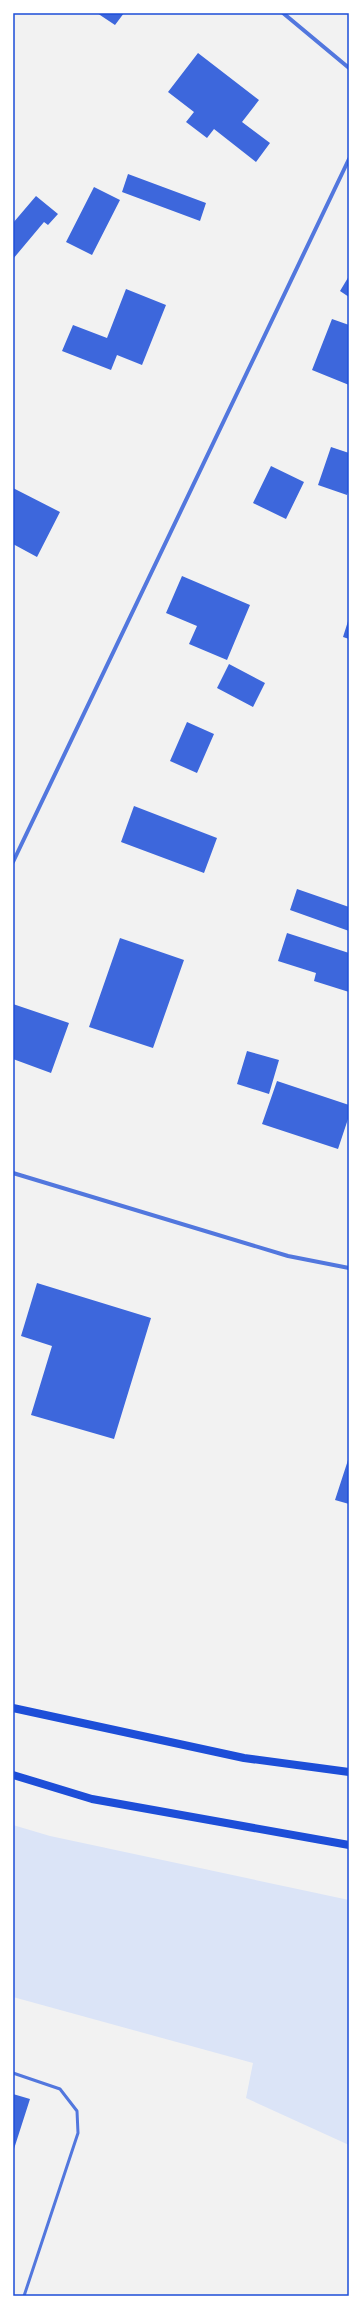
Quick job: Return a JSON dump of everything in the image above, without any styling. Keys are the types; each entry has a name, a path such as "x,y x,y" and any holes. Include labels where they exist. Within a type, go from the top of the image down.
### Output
{"main road":[{"path":"13,1708 244,1758 349,1772"},
{"path":"13,1775 92,1799 349,1845"}],"street":[{"path":"283,13 349,68"},
{"path":"13,862 349,159"},
{"path":"13,1173 288,1256 349,1268"}],"lane":[{"path":"13,2073 60,2089 77,2111 78,2133 24,2296"}],"shaded area":[{"path":"13,1825 50,1836 349,1900 349,2145 246,2098 253,2063 13,1997"}],"building":[{"path":"97,13 124,13 115,25"},
{"path":"198,53 259,100 242,122 270,143 256,162 214,129 207,138 186,122 194,112 168,92"},
{"path":"128,174 206,203 200,221 122,192"},
{"path":"94,187 120,200 92,255 66,242"},
{"path":"36,196 58,214 48,225 44,222 13,259 13,223"},
{"path":"349,276 349,297 340,291"},
{"path":"126,289 166,305 142,365 117,355 111,370 62,351 73,325 107,338"},
{"path":"332,319 349,325 349,385 312,370"},
{"path":"331,447 349,453 349,489 347,495 318,485"},
{"path":"271,466 304,482 286,519 253,503"},
{"path":"13,488 60,512 37,557 13,544"},
{"path":"182,576 250,605 227,660 189,644 197,626 166,613"},
{"path":"349,618 349,639 343,637"},
{"path":"229,664 265,683 253,707 217,688"},
{"path":"187,722 214,734 197,773 170,761"},
{"path":"134,806 217,838 204,873 121,842"},
{"path":"297,889 349,907 349,931 290,910"},
{"path":"287,933 349,953 349,992 314,981 316,973 278,961"},
{"path":"120,938 184,960 153,1048 89,1027"},
{"path":"13,1004 69,1023 51,1073 13,1059"},
{"path":"247,1051 279,1060 269,1094 237,1084"},
{"path":"277,1081 349,1105 349,1116 338,1149 262,1124"},
{"path":"37,1283 151,1318 114,1439 31,1415 52,1346 21,1336"},
{"path":"349,1457 349,1504 335,1500"},
{"path":"13,2094 30,2099 13,2152"}]}
